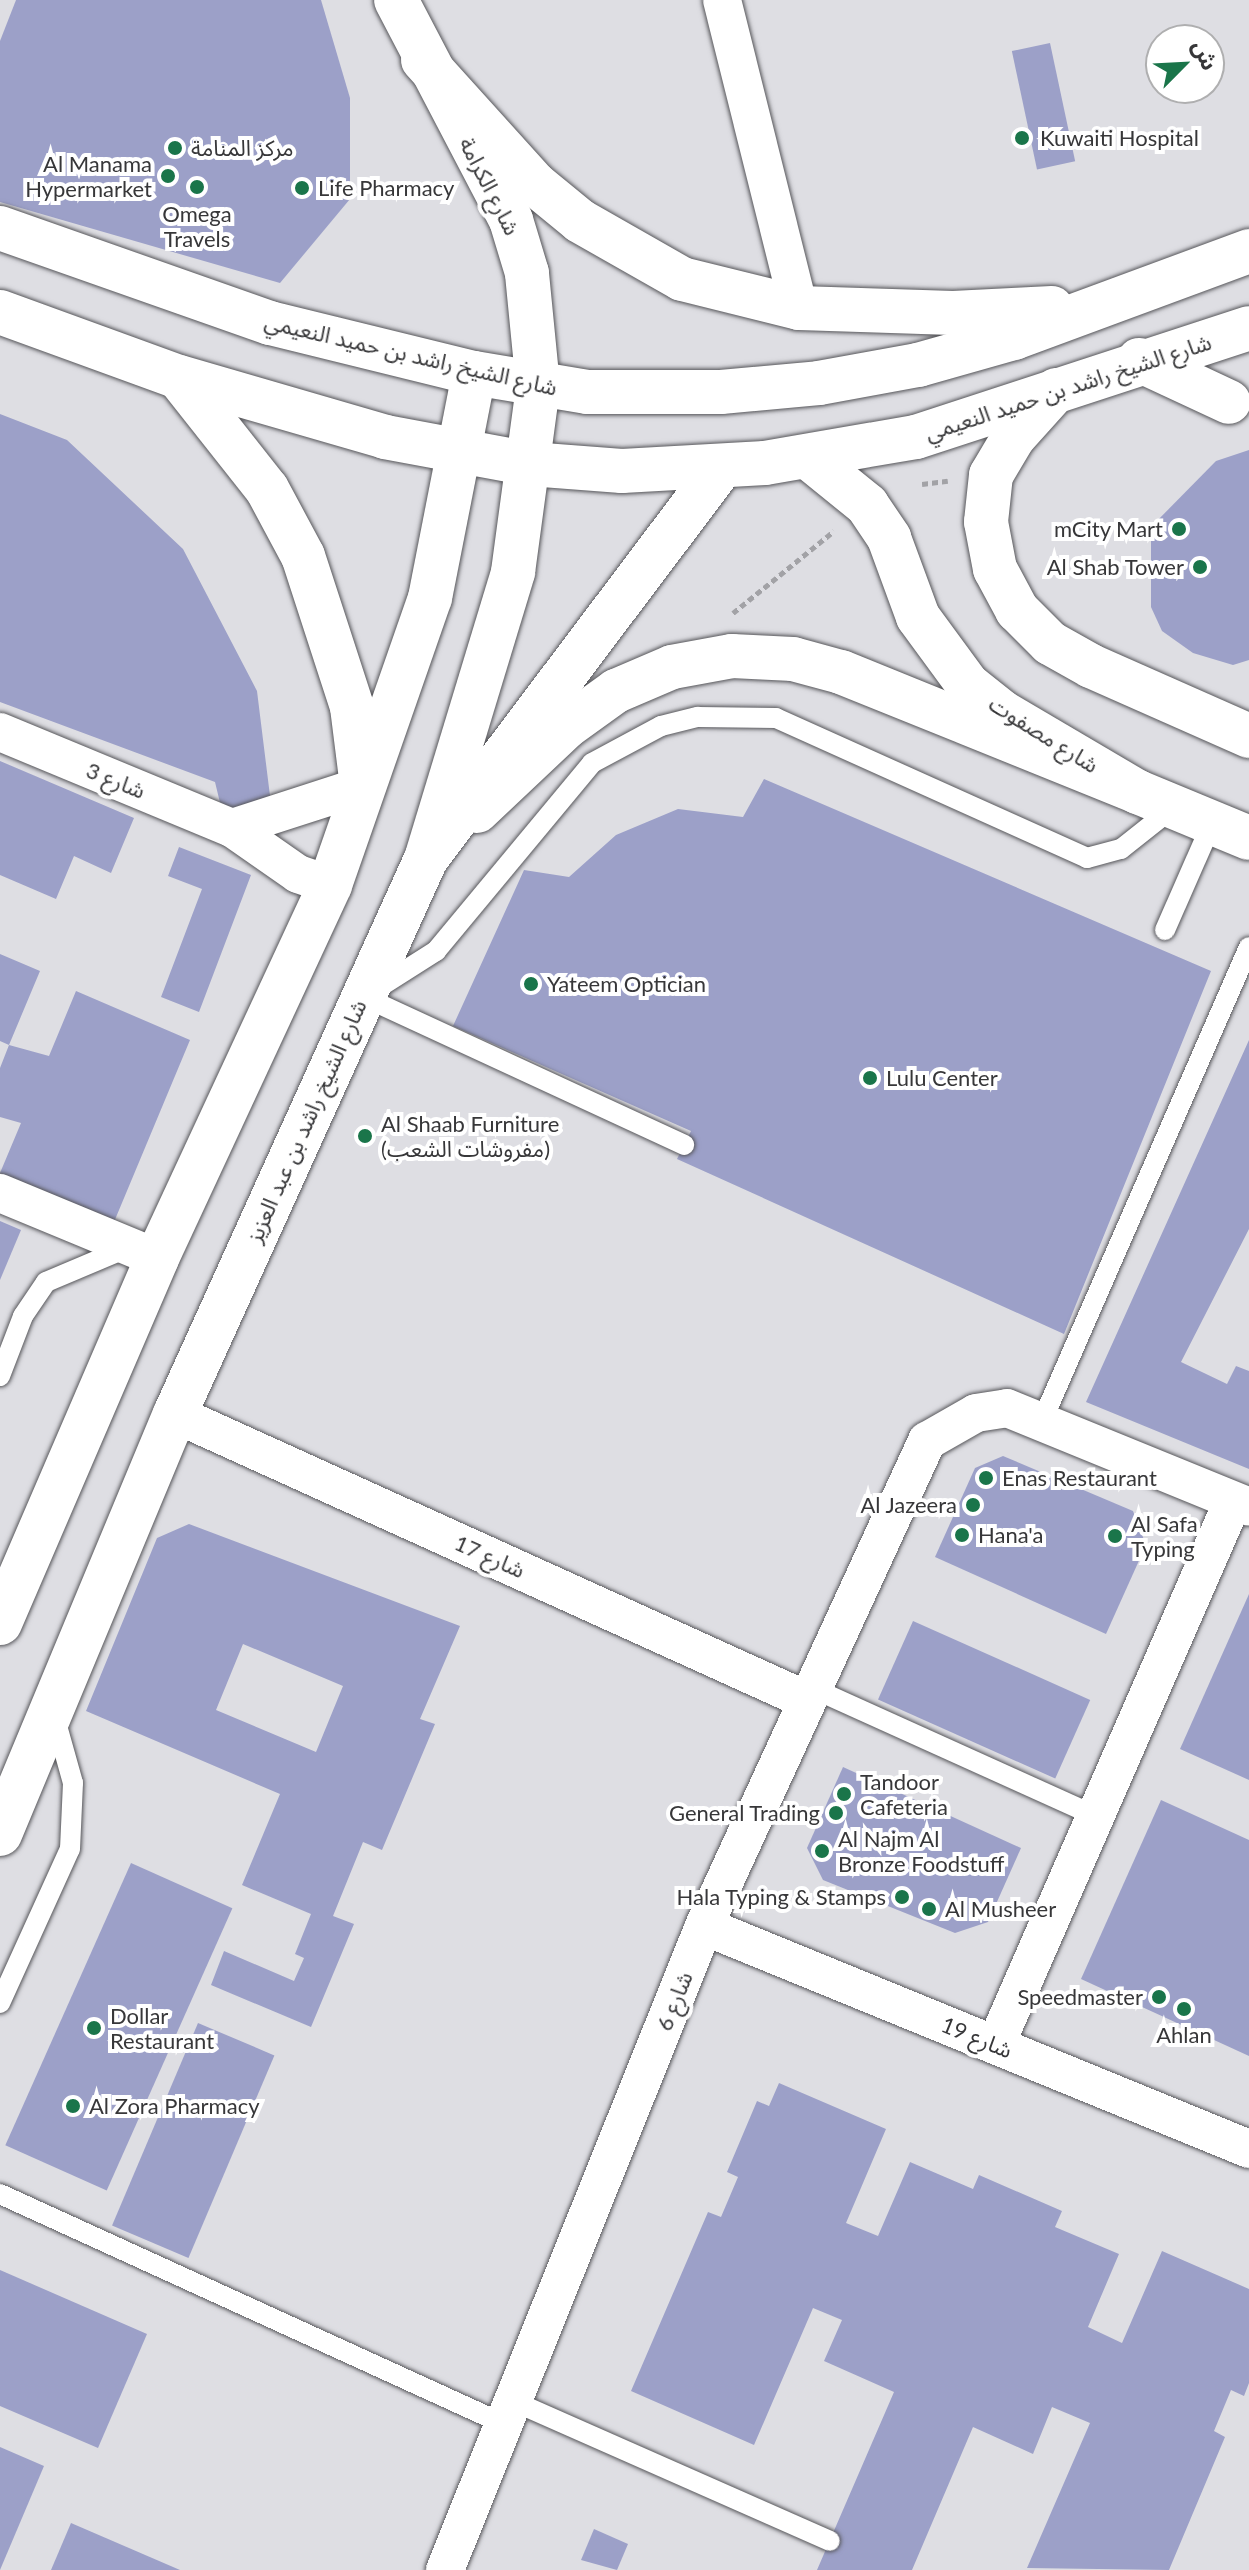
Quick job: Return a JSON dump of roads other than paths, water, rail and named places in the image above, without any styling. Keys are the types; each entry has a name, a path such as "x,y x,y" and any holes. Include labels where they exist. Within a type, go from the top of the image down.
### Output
{"main road":[{"name":"شارع الكرامة","path":"396,0 423,60 520,246 534,311 538,386"},
{"path":"423,60 494,143 580,221 682,279 799,308 953,313 1106,302"},
{"name":"شارع الشيخ راشد بن حميد النعيمي","path":"0,228 204,303 474,373 538,386 721,392 819,383 1014,338 1249,251"},
{"name":"شارع الشيخ راشد بن حميد النعيمي","path":"0,312 179,377 460,453 530,464 622,471 721,468 809,458 969,423 1139,360 1249,328"},
{"path":"1139,360 1229,402"},
{"path":"0,1623 143,1253 330,885 430,598 474,373"},
{"path":"179,377 267,489 303,556 352,707 362,786"},
{"name":"شارع الشيخ راشد بن عبد العزيز","path":"0,1834 54,1715 175,1414 426,859 500,619 530,464 538,386"},
{"path":"1056,390 1013,438 991,475 989,538 995,569 1017,610 1050,643 1091,666 1249,736"},
{"name":"شارع مصفوت","path":"809,458 867,505 889,538 918,617 968,685 1002,712 1193,815"},
{"path":"426,859 721,468"},
{"path":"426,859 566,727 616,691 672,667 732,656 793,659 841,672 1193,815"}],"street":[{"path":"722,0 799,308"},
{"name":"شارع 3","path":"0,732 232,828 298,874 330,885"},
{"path":"232,828 362,786"},
{"path":"0,1193 143,1253"},
{"name":"شارع 6","path":"445,2570 511,2414 704,1926 807,1693 927,1441 994,1409 1042,1421"},
{"name":"شارع 17","path":"175,1414 807,1693"},
{"path":"996,2044 1096,1816 1241,1504 1042,1421"},
{"name":"شارع 19","path":"704,1926 1249,2149"}],"lane":[{"path":"362,996 414,970 436,951 592,763 661,726 698,717 776,718 1087,858 1121,849 1193,815"},
{"path":"1165,930 1193,815"},
{"path":"1042,1421 1249,947"},
{"path":"362,996 684,1145"},
{"path":"0,1376 23,1316 46,1282 143,1253"},
{"path":"807,1693 1096,1816"},
{"path":"0,2003 70,1849 73,1783 54,1715"},
{"path":"0,2194 511,2414 830,2541"}],"place":[{"name":"Kuwaiti Hospital","path":"1022,138"},
{"name":"مركز المنامة","path":"175,148"},
{"name":"Al Manama Hypermarket","path":"168,176"},
{"name":"Omega Travels","path":"197,187"},
{"name":"Life Pharmacy","path":"302,188"},
{"name":"mCity Mart","path":"1179,529"},
{"name":"Al Shab Tower","path":"1200,567"},
{"name":"Yateem Optician","path":"531,984"},
{"name":"Lulu Center","path":"870,1078"},
{"name":"Al Shaab Furniture (مفروشات الشعب)","path":"365,1136"},
{"name":"Enas Restaurant","path":"986,1478"},
{"name":"Al Jazeera","path":"973,1505"},
{"name":"Hana'a","path":"962,1535"},
{"name":"Al Safa Typing","path":"1115,1536"},
{"name":"Tandoor Cafeteria","path":"844,1794"},
{"name":"General Trading","path":"836,1813"},
{"name":"Al Najm Al Bronze Foodstuff","path":"822,1851"},
{"name":"Hala Typing & Stamps","path":"902,1897"},
{"name":"Al Musheer","path":"929,1909"},
{"name":"Speedmaster","path":"1159,1997"},
{"name":"Ahlan","path":"1184,2009"},
{"name":"Dollar Restaurant","path":"94,2028"},
{"name":"Al Zora Pharmacy","path":"73,2106"}]}
